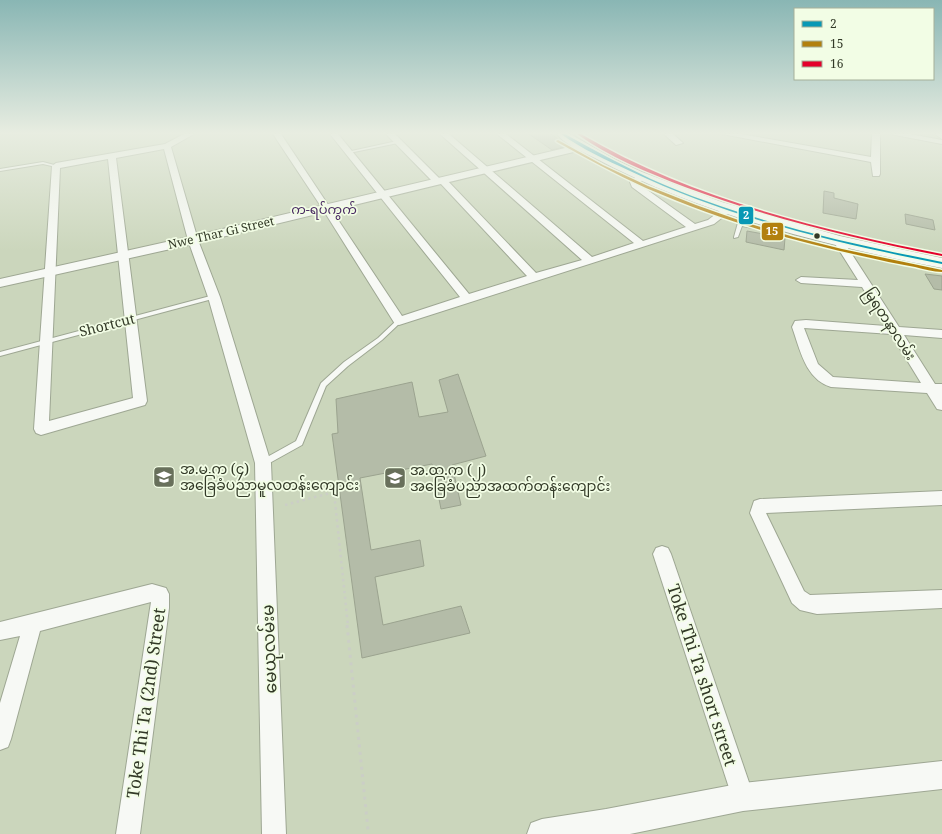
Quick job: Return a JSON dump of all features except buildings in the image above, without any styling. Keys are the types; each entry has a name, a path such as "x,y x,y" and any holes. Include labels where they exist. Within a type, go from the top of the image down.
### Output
{"main road":[{"path":"635,173 728,209 741,219 896,255 942,263"}],"street":[{"path":"56,173 41,429 140,401 114,173"},
{"name":"မေယုလမ်းမ","path":"174,173 193,240 214,297 263,463 274,834"},
{"path":"303,173 399,321 534,276 590,261 708,223 728,209"},
{"path":"366,173 467,299"},
{"path":"431,173 534,276"},
{"name":"Nwe Thar Gi Street","path":"0,283 193,240 474,173"},
{"path":"489,173 590,261"},
{"path":"552,173 641,244"},
{"path":"641,176 634,182 635,185 693,227"},
{"name":"မြရတနာလမ်း","path":"840,242 895,331 936,388 942,405"},
{"path":"801,280 865,284"},
{"path":"936,388 832,382 821,378 815,371 798,327 799,324 942,334"},
{"path":"942,498 760,506 758,513 798,597 806,604 817,605 942,599"},
{"name":"Toke Thi Ta short street","path":"662,554 743,797"},
{"name":"Toke Thi Ta (2nd) Street","path":"0,631 33,624 152,593 160,594 160,608 128,834"},
{"path":"0,739 33,624"},
{"path":"542,834 606,824 743,797 942,775"}],"lane":[{"path":"736,237 741,219 769,230"},
{"name":"Shortcut","path":"0,354 214,297"},
{"path":"263,463 299,443 324,385 346,364 380,339 399,321"}],"path":[{"path":"284,505 334,492 368,830"}],"transit line":[{"name":"15","path":"618,173 647,187 694,206 792,238 941,271"},
{"name":"2","path":"636,173 698,199 795,230 942,263"},
{"name":"16","path":"654,173 718,197 764,212 839,232 942,255"}],"place":[{"name":"အ.မ.က (၄) အခြေခံပညာမူလတန်းကျောင်း","path":"164,477"},
{"name":"အ.ထ.က (၂) အခြေခံပညာအထက်တန်းကျောင်း","path":"395,478"}],"district":[{"name":"က-ရပ်ကွက်","path":"324,209"}]}
